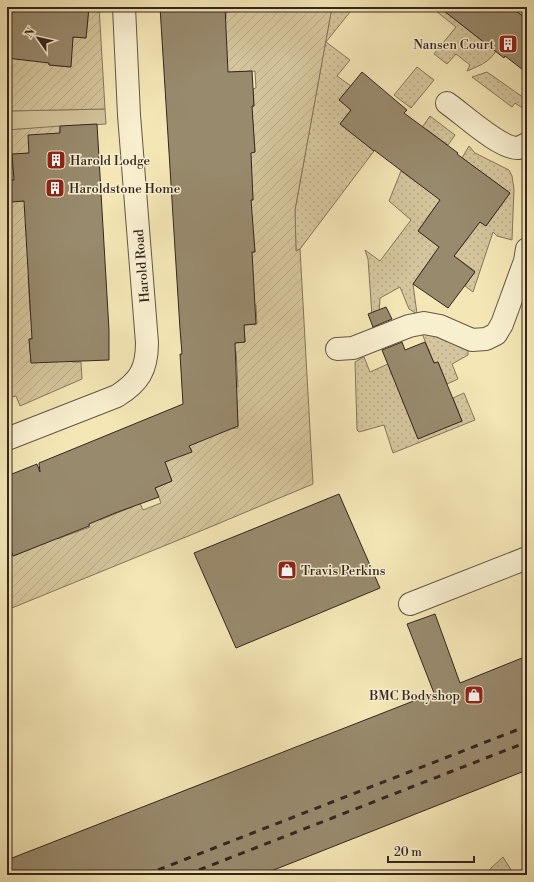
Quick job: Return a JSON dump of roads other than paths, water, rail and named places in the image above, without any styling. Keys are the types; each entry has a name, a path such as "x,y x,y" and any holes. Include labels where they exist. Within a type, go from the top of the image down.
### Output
{"street":[{"name":"Harold Road","path":"7,439 116,396 132,386 142,372 147,358 147,335 129,115 124,7"},
{"path":"447,103 493,138 519,148 527,144"},
{"path":"337,349 354,348 410,326 424,323 440,326 472,340 486,339 496,334 502,324 525,261 527,249"},
{"path":"410,604 527,558"}],"railway":[{"path":"145,875 527,726"},
{"path":"186,875 527,742"}],"place":[{"name":"Nansen Court","path":"508,44"},
{"name":"Harold Lodge","path":"56,160"},
{"name":"Haroldstone Home","path":"55,188"},
{"name":"Travis Perkins","path":"287,570"},
{"name":"BMC Bodyshop","path":"474,695"}]}
